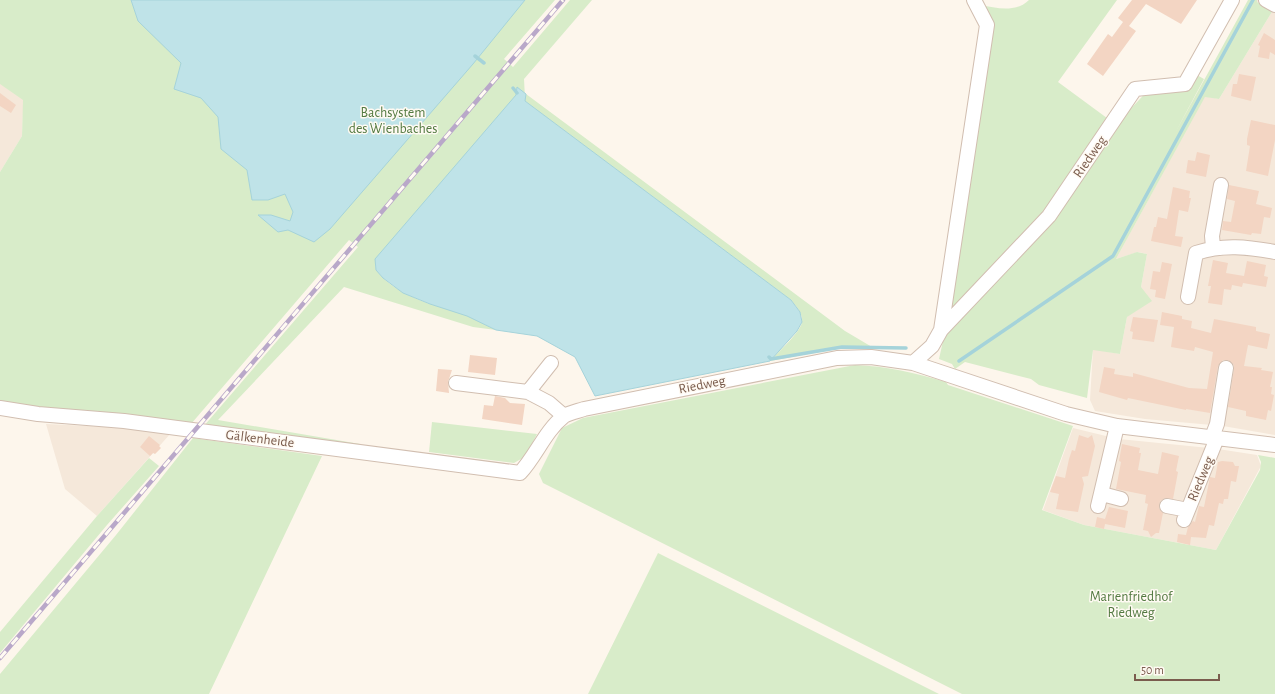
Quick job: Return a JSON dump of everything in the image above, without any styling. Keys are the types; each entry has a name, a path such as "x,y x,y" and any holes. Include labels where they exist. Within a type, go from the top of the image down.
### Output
{"street":[{"name":"Riedweg","path":"941,330 987,25 974,0"},
{"name":"Riedweg","path":"913,363 932,346 941,330 1049,216 1135,89 1185,84 1232,0"},
{"path":"1266,0 1275,4"},
{"path":"1213,247 1212,236 1221,185"},
{"path":"1188,297 1196,253 1213,247 1250,247 1275,252"},
{"name":"Riedweg","path":"931,369 932,346"},
{"name":"Riedweg","path":"564,416 584,409 836,358 871,357 913,363 1066,414 1117,426 1275,445"},
{"path":"528,392 551,363"},
{"path":"1215,438 1226,368"},
{"path":"456,383 528,392 549,403 564,416"},
{"name":"Gälkenheide","path":"0,408 38,414 124,421 520,473 564,416"},
{"path":"1117,426 1100,500 1121,499"},
{"name":"Riedweg","path":"1167,506 1186,515 1215,438"}],"shaded area":[{"path":"1257,0 1275,0 1275,435 1223,426 1145,419 1095,411 1090,400 1093,349 1120,354 1127,317 1141,287 1147,254 1138,252 1116,259 1205,96 1219,99 1273,10 1257,2"},
{"path":"0,75 24,88 22,136 0,172"},
{"path":"46,424 109,427 171,433 97,516 65,489"},
{"path":"1073,428 1110,437 1109,490 1119,439 1209,448 1187,499 1178,514 1179,519 1218,449 1257,455 1261,466 1216,550 1084,525 1043,510"}],"green space":[{"name":"Bachsystem des Wienbaches","path":"0,0 555,0 504,59 513,67 570,0 592,0 524,79 525,98 526,94 845,331 872,347 836,349 770,361 793,337 802,322 797,307 791,300 526,102 579,355 524,328 480,322 496,330 473,327 344,287 218,420 360,444 343,445 203,427 358,247 349,240 191,424 0,405 0,172 22,136 23,100 0,84","holes":["375,264 430,304 407,294 389,283 377,271"]},
{"path":"1029,0 1117,0 1058,82 1111,121 1047,214 947,319 990,24 981,5 999,8 1012,8 1018,7"},
{"path":"1248,0 1257,0 1257,2 1273,10 1219,99 1205,97 1116,259 1137,252 1147,254 1141,287 1152,301 1127,317 1120,354 1093,350 1087,398 1039,385 1031,379 965,362 955,369 952,364 939,359 945,332 1121,119 1156,82 1195,74 1204,79 1175,133"},
{"name":"Marienfriedhof Riedweg","path":"855,365 890,368 946,382 948,385 1073,426 1042,510 1084,525 1216,550 1260,470 1261,462 1258,455 1275,458 1275,694 962,694 543,483 539,474 562,428 583,418"},
{"path":"432,422 537,434 526,456 514,463 429,452"},
{"path":"193,438 322,456 209,694 0,694 0,674 116,535"},
{"path":"149,458 159,466 107,525 0,653 0,632 97,516"},
{"path":"658,553 939,694 588,694"}],"water":[{"path":"131,0 525,0 473,64 330,229 314,242 288,230 278,232 258,215 271,215 290,221 293,212 285,194 268,200 252,200 247,170 221,149 218,117 201,98 174,89 181,63 138,21"},
{"path":"517,87 526,94 525,101 791,300 800,312 802,322 797,331 770,361 595,396 575,357 537,336 496,330 467,316 430,304 403,293 383,278 376,270 375,259 516,95"}],"building":[{"path":"1132,0 1197,0 1181,24 1146,4 1129,26 1136,31 1103,76 1087,64 1108,34 1112,37 1123,22 1118,18"},
{"path":"1264,33 1275,40 1275,55 1270,52 1269,59 1258,57 1260,46 1258,45"},
{"path":"1239,74 1256,77 1251,101 1231,96 1233,84 1237,84"},
{"path":"0,93 16,105 11,113 0,106"},
{"path":"1251,120 1275,125 1275,140 1268,176 1246,171 1250,146 1247,145 1247,139"},
{"path":"1197,152 1210,155 1206,177 1186,173 1188,160 1195,161"},
{"path":"1229,185 1259,191 1256,204 1272,208 1270,218 1264,217 1261,234 1252,233 1251,235 1222,230 1223,221 1231,222 1235,201 1227,199"},
{"path":"1173,187 1190,191 1189,198 1191,198 1188,212 1179,210 1175,236 1183,237 1181,247 1151,241 1158,217 1167,219"},
{"path":"1213,260 1228,263 1226,273 1244,276 1247,261 1266,265 1264,276 1268,277 1266,287 1243,283 1242,287 1232,285 1231,290 1224,289 1222,305 1208,303 1211,286 1208,286"},
{"path":"1162,262 1172,264 1165,299 1155,297 1156,290 1150,289 1153,271 1160,272"},
{"path":"1162,312 1182,316 1182,319 1192,321 1191,328 1211,333 1214,319 1256,327 1256,331 1270,334 1267,349 1248,345 1244,366 1262,368 1261,370 1273,372 1270,387 1272,387 1271,394 1274,395 1271,411 1268,410 1266,420 1246,416 1246,411 1228,407 1234,365 1228,360 1223,360 1218,366 1210,413 1186,410 1128,398 1127,400 1099,392 1104,367 1115,369 1114,374 1133,377 1133,373 1189,388 1207,389 1213,352 1195,347 1194,351 1171,347 1174,327 1160,325"},
{"path":"1133,317 1158,320 1154,342 1132,339 1133,332 1130,331"},
{"path":"470,355 497,358 495,375 468,372"},
{"path":"438,369 452,370 448,382 449,393 436,391"},
{"path":"495,396 505,398 510,403 525,404 522,425 482,419 484,405 493,406"},
{"path":"1079,435 1088,438 1092,435 1095,446 1088,476 1082,477 1084,484 1078,512 1056,509 1059,494 1050,492 1056,476 1065,478 1069,459 1072,450 1075,451"},
{"path":"149,436 160,445 159,446 161,448 155,454 153,453 150,456 140,447"},
{"path":"1122,444 1140,448 1139,453 1141,453 1138,470 1158,474 1162,452 1179,456 1176,471 1178,472 1173,499 1165,498 1160,501 1159,508 1163,513 1159,533 1156,533 1151,537 1148,531 1143,530 1148,504 1145,503 1146,495 1116,489 1121,462 1119,461"},
{"path":"1218,462 1233,462 1235,466 1239,466 1236,482 1231,481 1228,499 1224,499 1223,504 1219,503 1214,526 1209,525 1206,538 1191,537 1190,545 1177,542 1178,534 1186,535 1188,527 1193,521 1195,522 1199,506 1204,507 1210,477 1215,478"},
{"path":"1109,507 1128,511 1125,528 1105,524 1104,529 1095,527 1097,517 1105,519"}],"waterway":[{"path":"959,361 1113,256 1253,0"},
{"path":"475,56 484,63"},
{"path":"513,88 517,93"},
{"path":"769,357 771,359 842,347 906,348"}],"railway":[{"path":"0,658 563,0"}]}
